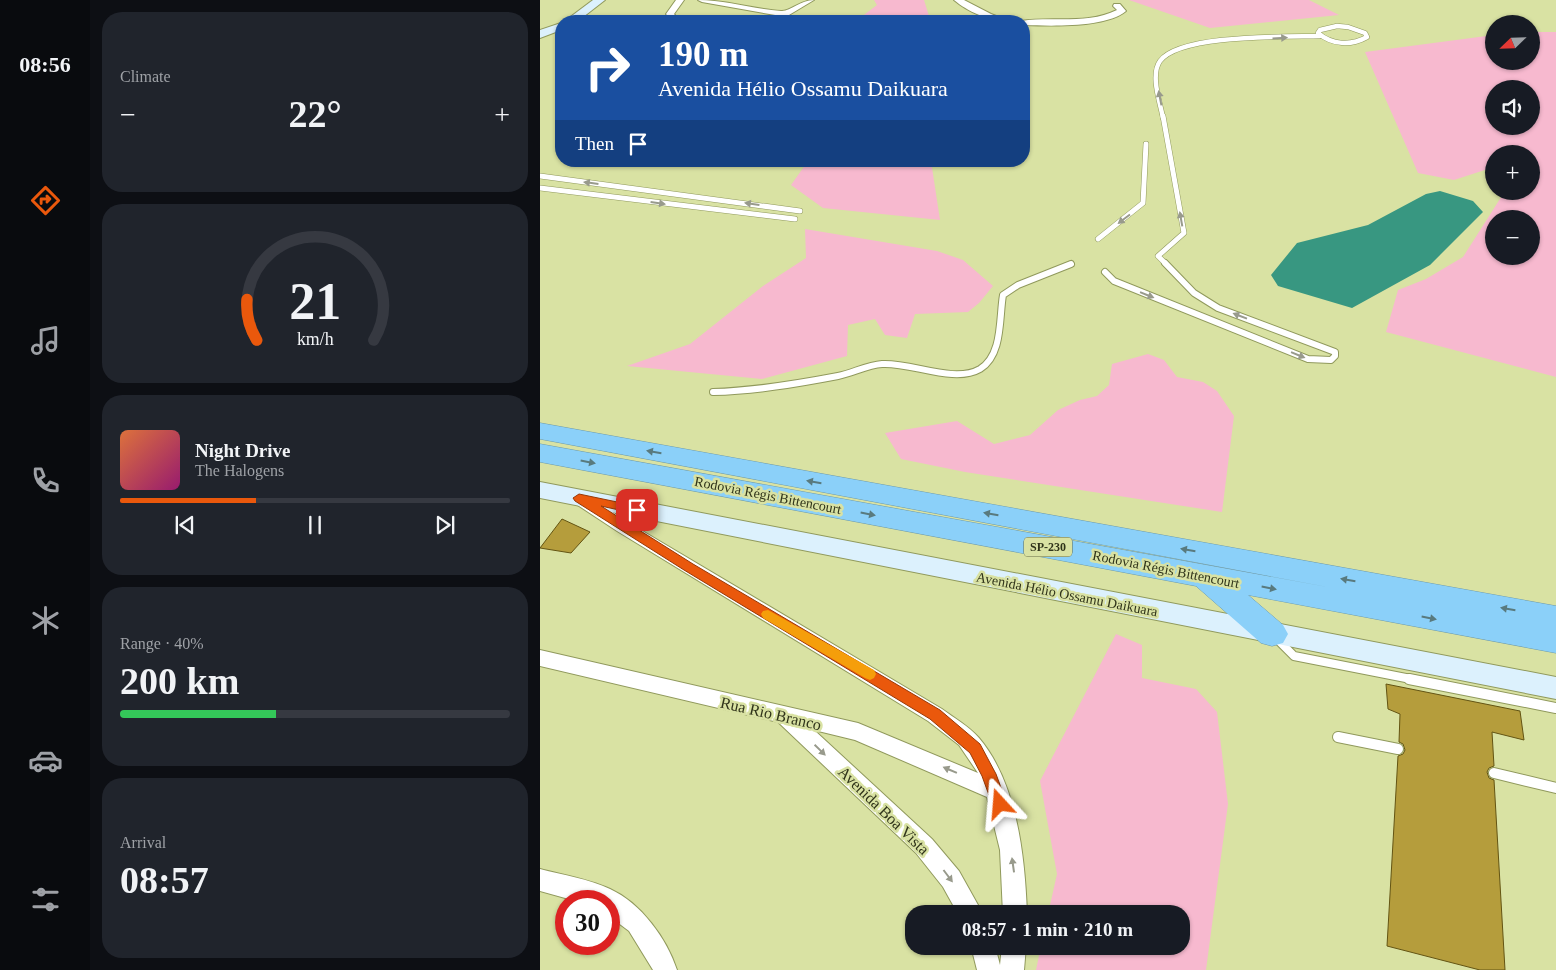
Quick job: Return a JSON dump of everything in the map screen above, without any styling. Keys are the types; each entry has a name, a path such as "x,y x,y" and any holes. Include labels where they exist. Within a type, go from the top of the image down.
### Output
{"highway":[{"name":"Rodovia Régis Bittencourt","path":"540,431 1556,618"},
{"name":"Rodovia Régis Bittencourt","path":"540,453 1556,642"},
{"path":"1204,576 1272,634"}],"street":[{"path":"579,15 600,0"},
{"path":"671,15 670,10 680,0"},
{"path":"702,0 775,15"},
{"path":"788,15 810,0"},
{"path":"958,0 986,15"},
{"path":"1030,23 1073,21 1112,16 1122,11 1117,6"},
{"path":"540,34 555,28"},
{"name":"Avenida Hélio Ossamu Daikuara","path":"540,490 1556,688"},
{"path":"579,498 680,562 935,714 975,748 995,790 1009,834 1015,877 1015,905"},
{"name":"Rua Rio Branco","path":"540,658 858,732 995,790"},
{"name":"Avenida Boa Vista","path":"785,716 924,846 951,879 966,905"},
{"path":"540,880 576,890"},
{"path":"620,910 637,923 662,961 665,970"},
{"path":"985,955 989,970"},
{"path":"1012,970 1013,955"}],"lane":[{"path":"1105,272 1114,281 1308,359 1331,360 1335,356 1335,352 1218,308 1194,293 1158,256 1184,233 1156,79 1159,62 1168,54 1181,48 1205,42 1320,36 1340,42 1362,41 1367,37 1359,29 1337,26 1320,30 1318,33 1320,36"},
{"path":"1098,239 1143,203 1146,144"},
{"path":"540,176 800,211"},
{"path":"540,188 795,219"},
{"path":"713,392 743,392 782,386 844,374 882,364 906,365 936,372 965,373 979,370 991,359 997,339 1003,295 1018,285 1072,264"},
{"path":"1272,634 1294,656 1556,708"},
{"path":"1338,737 1398,749"},
{"path":"1494,773 1556,788"}],"shaded area":[{"path":"874,0 924,0 929,15 864,15 877,5"},
{"path":"1129,0 1309,0 1339,15 1210,28"},
{"path":"1540,32 1556,32 1556,377 1386,332 1398,290 1426,279 1463,257 1485,222 1485,265 1540,265 1540,210 1493,210 1499,200 1540,200 1540,145 1485,145 1485,170 1454,180 1418,173 1365,52 1485,36 1485,70 1540,70"},
{"path":"804,167 932,167 940,220 823,208 791,185"},
{"path":"805,229 937,251 963,260 993,286 979,303 968,312 915,314 907,338 885,335 875,319 848,325 847,356 762,379 627,366 690,344 763,286 806,258"},
{"path":"1148,354 1164,360 1177,377 1203,382 1217,391 1234,416 1222,512 965,472 901,459 885,433 957,421 994,444 1030,435 1058,410 1080,400 1097,396 1109,385 1112,364"},
{"path":"1116,634 1142,645 1142,678 1196,689 1217,712 1228,804 1206,970 1036,970 1039,955 1190,955 1190,905 1050,905 1057,874 1040,781"}],"water":[{"path":"1440,191 1473,201 1483,212 1430,265 1352,308 1278,286 1271,275 1297,243 1368,225 1426,194"}],"building":[{"path":"562,519 590,532 571,553 540,548"},
{"path":"1386,684 1520,711 1524,740 1492,732 1494,766 1489,768 1487,772 1489,778 1494,780 1505,970 1480,970 1387,946 1398,756 1403,754 1405,750 1403,744 1399,742 1400,714 1388,709"}],"slow traffic":[{"path":"768,614 870,674"}],"route":[{"path":"637,510 579,498 688,567 935,714 975,748 989,774 1000,804"}]}
